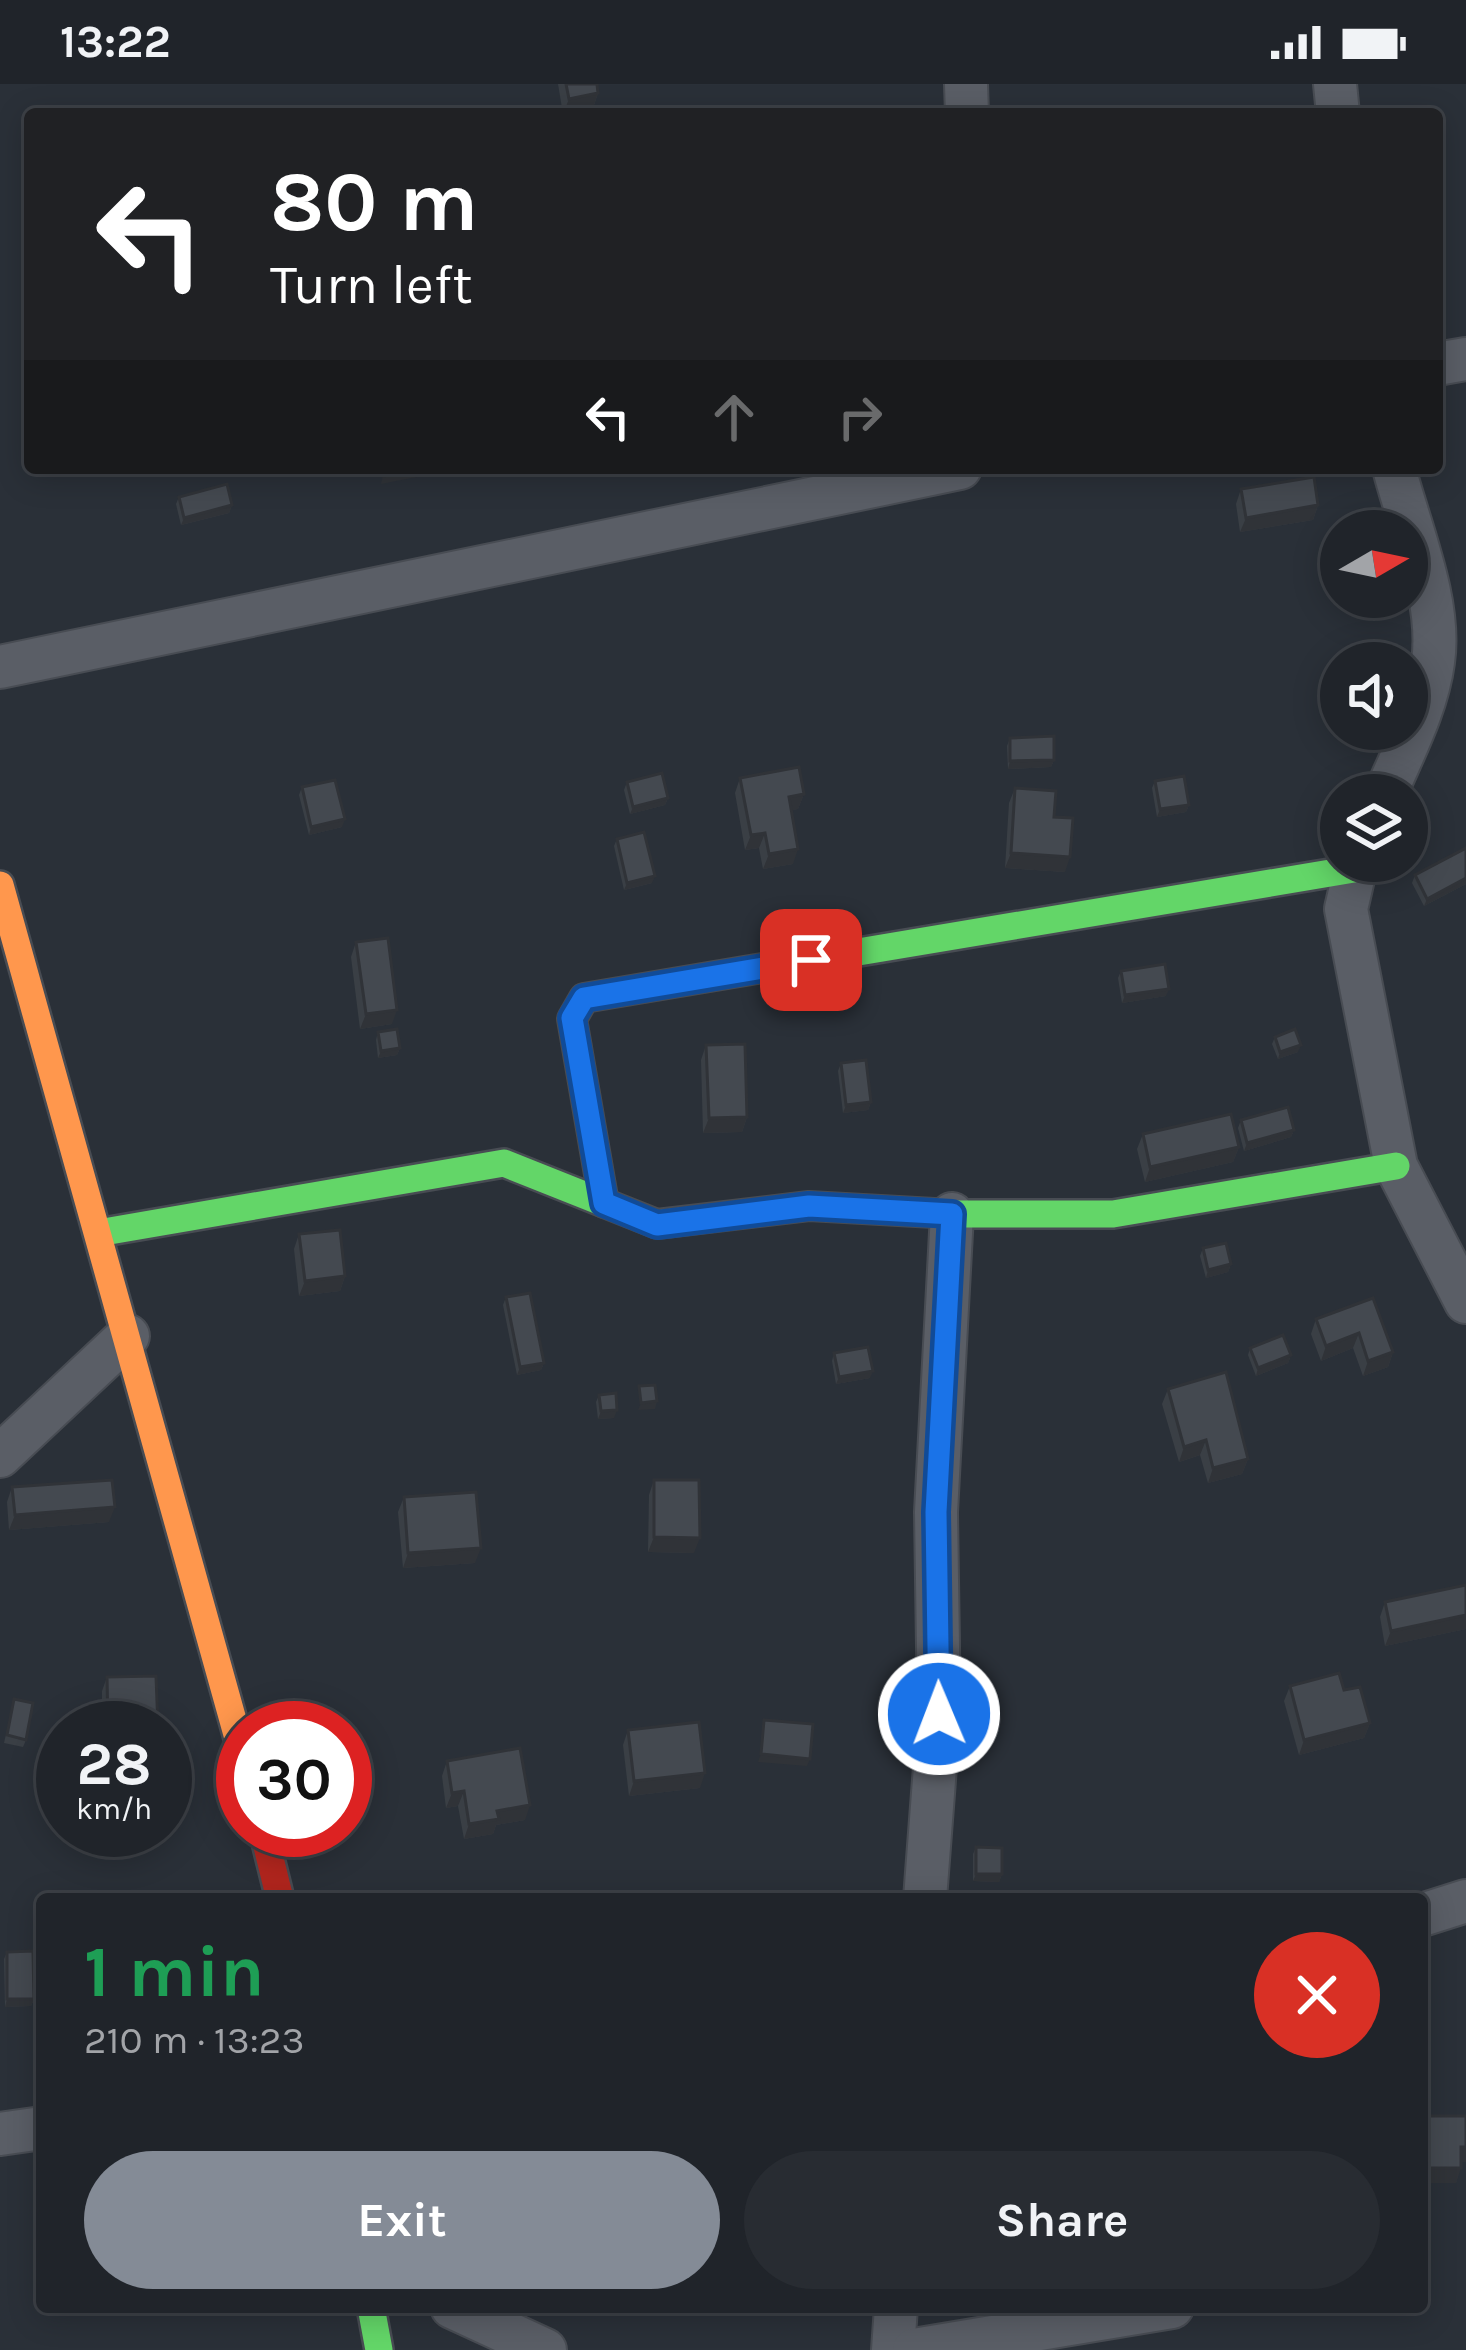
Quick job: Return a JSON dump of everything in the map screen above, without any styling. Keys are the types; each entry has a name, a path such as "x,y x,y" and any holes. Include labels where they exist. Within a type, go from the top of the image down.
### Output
{"street":[{"path":"800,503 834,474"},
{"path":"0,667 933,474"},
{"path":"1394,774 1426,697 1434,658 1432,619 1396,474"},
{"path":"604,1203 572,1018 584,998 1320,871"},
{"path":"1352,882 1346,909 1396,1166 1466,1302"},
{"path":"0,885 228,1701"},
{"path":"98,1233 504,1163 657,1225 809,1206 952,1214 1113,1214 1396,1166"},
{"path":"926,1893 939,1714 936,1512 952,1214"},
{"path":"0,1456 128,1336"},
{"path":"270,1857 279,1893"},
{"path":"1428,1913 1466,1901"},
{"path":"0,2134 36,2129"},
{"path":"372,2313 379,2350"},
{"path":"465,2313 544,2350"},
{"path":"893,2350 896,2313"},
{"path":"914,2350 1136,2313"}],"building":[{"path":"566,84 597,84 598,93 569,99"},
{"path":"1314,477 1318,505 1246,518 1241,489"},
{"path":"227,484 232,505 184,518 179,497"},
{"path":"1054,736 1054,760 1010,761 1010,738"},
{"path":"799,767 804,794 789,797 798,849 769,854 765,833 751,835 740,778"},
{"path":"662,773 668,798 633,807 627,782"},
{"path":"1184,776 1189,805 1160,809 1155,781"},
{"path":"335,780 345,819 311,827 302,787"},
{"path":"1015,788 1056,791 1054,817 1073,818 1070,857 1011,853"},
{"path":"644,832 655,876 627,883 617,839"},
{"path":"1466,848 1466,878 1427,899 1418,882 1428,882 1428,868"},
{"path":"388,938 397,1010 366,1014 356,942"},
{"path":"1165,964 1169,989 1125,995 1121,971"},
{"path":"397,1029 400,1048 381,1051 378,1032"},
{"path":"1295,1029 1301,1045 1280,1052 1275,1037"},
{"path":"745,1044 747,1117 709,1118 706,1045"},
{"path":"866,1060 871,1102 846,1105 841,1063"},
{"path":"1288,1107 1294,1130 1247,1143 1241,1120"},
{"path":"1231,1114 1239,1147 1150,1167 1143,1134"},
{"path":"340,1230 345,1276 305,1281 299,1234"},
{"path":"1226,1243 1231,1264 1208,1270 1203,1248"},
{"path":"530,1293 544,1363 520,1367 506,1297"},
{"path":"1373,1298 1393,1352 1368,1361 1359,1333 1326,1346 1316,1319"},
{"path":"1283,1335 1291,1355 1258,1368 1250,1348"},
{"path":"868,1347 873,1371 839,1377 834,1353"},
{"path":"1226,1372 1248,1459 1213,1468 1206,1440 1184,1447 1168,1389"},
{"path":"655,1385 657,1401 641,1403 639,1386"},
{"path":"616,1393 617,1410 601,1411 599,1395"},
{"path":"112,1480 115,1507 15,1515 12,1487"},
{"path":"654,1480 699,1480 700,1538 654,1537"},
{"path":"476,1492 481,1548 408,1553 404,1497"},
{"path":"1466,1585 1466,1615 1391,1631 1385,1602"},
{"path":"1339,1673 1344,1690 1360,1687 1370,1723 1304,1740 1290,1686"},
{"path":"156,1676 157,1701 107,1701 107,1677"},
{"path":"14,1699 33,1703 26,1740 7,1735"},
{"path":"764,1720 813,1724 810,1759 761,1754"},
{"path":"699,1722 705,1773 634,1781 628,1730"},
{"path":"520,1748 530,1805 497,1811 499,1819 469,1824 464,1791 452,1793 447,1761"},
{"path":"976,1847 1002,1848 1002,1874 976,1874"},
{"path":"33,1951 34,1999 7,1999 7,1952"},
{"path":"1428,2116 1466,2116 1461,2168 1428,2168"}],"traffic: fast":[{"path":"604,1203 572,1019 584,998 1320,875"},
{"path":"98,1233 504,1163 657,1224 809,1206 952,1214 1113,1214 1396,1166"},
{"path":"372,2313 379,2350"}],"traffic: slow":[{"path":"0,885 228,1701"}],"traffic: jam":[{"path":"270,1857 279,1893"}],"route":[{"path":"811,960 584,998 572,1018 604,1203 657,1225 809,1206 952,1214 936,1512 939,1714"}]}
